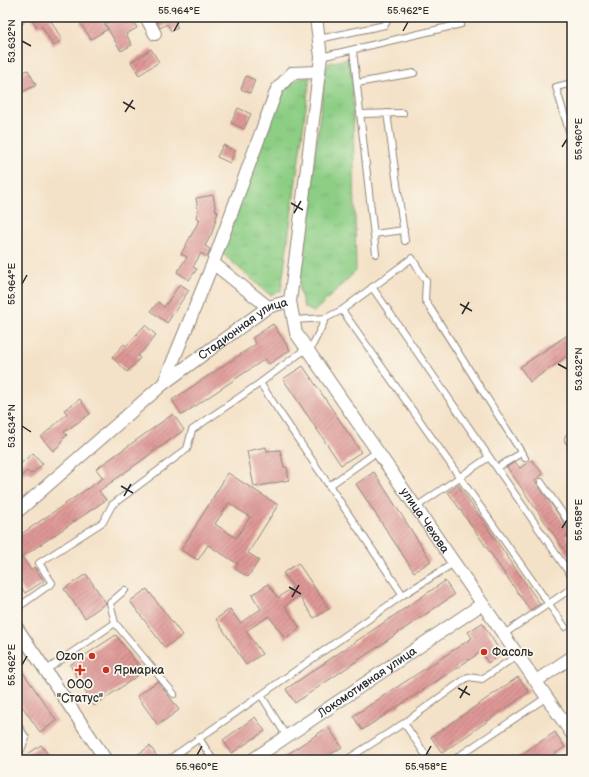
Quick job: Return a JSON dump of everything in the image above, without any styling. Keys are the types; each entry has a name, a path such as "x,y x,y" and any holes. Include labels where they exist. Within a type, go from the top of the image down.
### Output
{"street":[{"path":"146,17 155,34"},
{"name":"Стадионная улица","path":"17,512 163,384 268,307 290,301 321,57 316,17"},
{"path":"163,384 213,264 277,89 292,73 319,72"},
{"path":"213,264 268,307"},
{"name":"улица Чехова","path":"290,301 296,333 572,734"},
{"name":"Локомотивная улица","path":"259,758 287,737 482,604"},
{"path":"17,628 106,760"},
{"path":"536,681 572,657"}],"lane":[{"path":"319,40 385,25 389,17"},
{"path":"321,57 461,24"},
{"path":"353,50 376,254"},
{"path":"357,83 414,73"},
{"path":"572,83 556,87 572,141"},
{"path":"387,113 405,241"},
{"path":"361,114 403,113"},
{"path":"374,234 404,230"},
{"path":"294,320 326,318 342,310 412,258 426,281 425,300 523,455 497,468"},
{"path":"372,287 572,577"},
{"path":"342,310 565,627"},
{"path":"17,608 52,584 39,563 103,522 112,505 187,449 192,430 308,350 326,318"},
{"path":"260,383 403,595"},
{"path":"329,486 378,452"},
{"path":"416,507 489,457"},
{"path":"541,482 572,527"},
{"path":"171,758 403,595 454,563"},
{"path":"504,634 572,588"},
{"path":"125,590 110,603 115,623 174,694"},
{"path":"45,671 115,623"},
{"path":"346,760 404,723 468,677 482,679 518,655"},
{"path":"261,695 287,737"},
{"path":"453,760 547,697"},
{"path":"404,723 429,760"},
{"path":"17,724 26,738 17,758"},
{"path":"199,738 213,760"}],"green space":[{"path":"352,58 356,271 314,312 304,307 299,288 325,73 329,63"},
{"path":"310,77 281,291 270,295 222,253 280,93 291,80"}],"building":[{"path":"31,17 54,17 50,19 62,40 53,46 41,25 37,27"},
{"path":"89,17 100,17 108,29 91,39 80,23"},
{"path":"117,17 131,17 137,28 126,34 132,45 121,51 105,24"},
{"path":"162,17 180,17 174,20 178,28 171,31 167,24 160,28 156,20"},
{"path":"151,49 159,62 139,75 131,62"},
{"path":"28,70 36,85 23,92 17,81 17,75"},
{"path":"246,76 255,80 250,93 241,89"},
{"path":"238,108 251,114 244,129 231,123"},
{"path":"223,145 235,151 230,163 217,157"},
{"path":"213,195 216,211 218,212 212,233 205,246 210,249 207,257 201,253 193,267 197,269 189,280 177,272 187,257 181,254 200,219 196,218 198,210 196,198"},
{"path":"180,284 189,290 167,323 151,311 158,302 164,307"},
{"path":"273,324 290,350 269,364 265,359 182,415 172,400 256,344 252,338"},
{"path":"145,325 156,335 138,356 140,358 127,372 112,357 124,344 126,346"},
{"path":"572,332 572,353 530,382 520,367"},
{"path":"303,366 361,452 341,465 283,379"},
{"path":"80,399 90,414 64,432 67,435 61,441 62,443 53,451 41,437 67,414 64,410"},
{"path":"173,414 184,430 99,491 106,500 22,557 31,570 34,567 44,581 25,593 17,581 17,537 103,478 96,469"},
{"path":"266,447 267,451 280,450 284,467 287,467 289,480 254,487 247,451"},
{"path":"33,453 43,464 31,474 27,471 17,480 17,467"},
{"path":"532,460 543,474 535,480 571,533 566,536 572,544 572,561 507,467 515,462 520,468"},
{"path":"374,472 431,561 414,572 356,484"},
{"path":"228,473 278,505 248,553 259,560 248,577 235,569 238,564 208,545 198,560 181,550","holes":["229,503 250,517 236,538 215,524"]},
{"path":"458,485 540,604 530,610 448,492"},
{"path":"298,563 329,609 314,618 299,596 285,606 300,628 285,639 269,616 246,631 262,654 246,665 216,619 230,609 240,623 261,609 252,595 268,584 278,598 293,587 283,573"},
{"path":"86,574 106,603 85,618 64,589"},
{"path":"445,581 454,595 295,703 286,689"},
{"path":"147,589 182,635 165,648 130,601"},
{"path":"482,623 502,654 488,663 481,652 362,730 353,716 472,638 468,632"},
{"path":"116,635 143,672 94,706 70,665"},
{"path":"17,664 57,721 40,732 17,699"},
{"path":"518,677 529,692 442,753 431,737"},
{"path":"158,681 179,710 158,725 137,696"},
{"path":"255,717 265,731 232,753 223,740"},
{"path":"328,727 342,747 325,758 323,755 315,760 279,760"},
{"path":"555,732 565,747 545,760 513,760"},
{"path":"41,745 52,760 21,760 22,758"},
{"path":"150,746 159,760 130,760"}],"place":[{"name":"Фасоль","path":"484,652"},
{"name":"Ozon","path":"92,656"},
{"name":"ООО \"Статус\"","path":"80,670"},
{"name":"Ярмарка","path":"106,670"}]}
